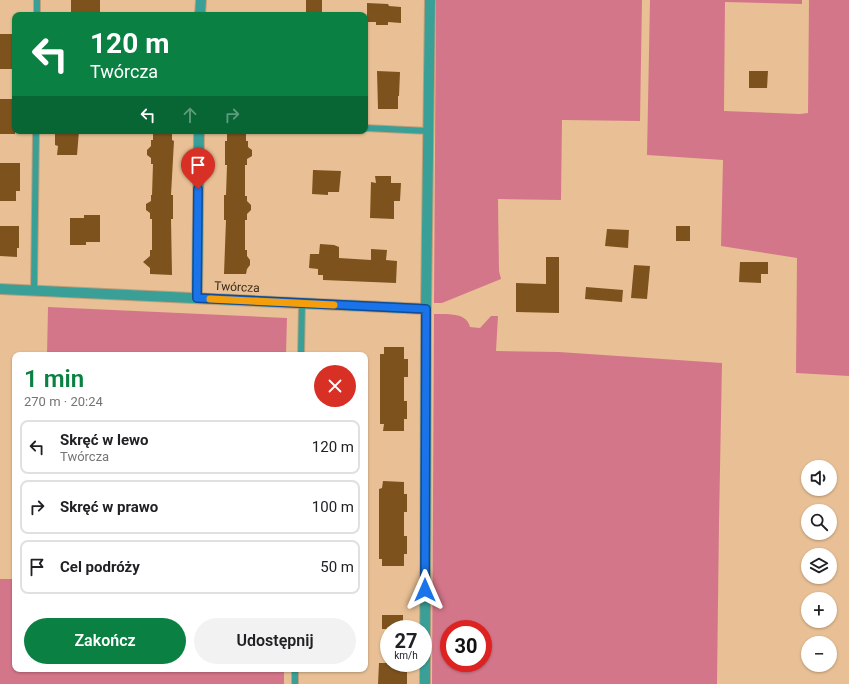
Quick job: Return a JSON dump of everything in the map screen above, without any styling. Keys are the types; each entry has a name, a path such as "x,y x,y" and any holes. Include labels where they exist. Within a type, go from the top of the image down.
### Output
{"street":[{"path":"200,12 201,0"},
{"path":"425,684 426,309 430,0"},
{"path":"197,298 199,134"},
{"name":"Twórcza","path":"0,289 426,309"}],"lane":[{"path":"37,0 37,12"},
{"path":"368,128 429,131"},
{"path":"34,290 36,134"},
{"path":"301,352 302,303"},
{"path":"295,672 295,684"}],"shaded area":[{"path":"436,0 642,0 640,121 562,120 561,200 498,199 499,271 501,279 442,303 434,303"},
{"path":"650,0 802,0 802,4 725,2 724,111 800,114 808,113 809,0 849,0 849,376 796,373 797,258 721,246 723,160 647,155"},
{"path":"48,307 287,318 286,352 47,352"},
{"path":"434,314 450,314 460,316 468,322 470,327 480,328 491,316 498,316 496,351 559,352 722,363 717,684 432,684"},
{"path":"0,579 12,579 12,672 284,672 284,684 0,684"}],"building":[{"path":"71,0 100,0 100,12 71,12"},
{"path":"306,0 322,0 322,12 306,12"},
{"path":"367,3 388,4 389,6 401,7 401,23 388,22 388,25 376,25 376,22 368,22"},
{"path":"0,34 12,34 12,69 0,69"},
{"path":"377,71 400,72 398,109 378,109"},
{"path":"749,71 768,71 767,88 749,88"},
{"path":"0,99 12,99 12,134 0,134"},
{"path":"55,134 79,134 77,155 57,155 58,146 55,145"},
{"path":"153,134 172,134 172,140 174,141 171,195 173,195 173,219 171,219 172,275 150,274 150,268 143,262 150,256 150,250 152,250 152,219 150,219 150,213 146,210 146,204 151,201 152,195 153,164 151,164 151,158 147,155 147,150 151,146 151,140 153,140"},
{"path":"227,134 246,134 248,147 252,150 252,156 247,159 247,165 245,165 245,196 247,196 247,201 251,205 251,210 247,214 247,220 245,220 245,250 247,250 247,256 250,260 250,265 246,274 224,274 226,220 224,220 224,195 226,195 227,165 225,165 225,141 227,141"},
{"path":"0,163 20,163 20,191 16,191 16,201 0,201"},
{"path":"313,170 341,171 339,192 328,192 328,195 312,194"},
{"path":"375,176 391,176 391,183 401,183 400,201 394,201 394,219 370,218 371,182 376,183"},
{"path":"84,215 100,215 100,242 86,242 86,245 70,245 70,218 84,218"},
{"path":"0,226 19,226 19,248 17,248 17,257 0,256"},
{"path":"676,226 690,226 690,241 676,241"},
{"path":"607,229 629,230 628,248 605,246"},
{"path":"320,244 339,247 339,258 371,260 371,249 387,250 386,260 397,261 396,283 323,280 323,275 318,275 318,269 309,268 310,254 319,254"},
{"path":"546,257 559,257 559,313 516,312 516,283 546,284"},
{"path":"740,262 768,262 768,274 761,274 761,283 739,282"},
{"path":"634,265 650,266 647,299 631,298"},
{"path":"586,287 623,290 622,302 585,299"},
{"path":"384,347 404,347 404,359 408,359 408,377 404,377 404,401 407,401 407,419 404,419 404,431 383,431 384,424 380,424 380,354 384,354"},
{"path":"383,481 404,482 404,494 407,494 407,512 404,512 404,536 407,536 407,554 404,554 404,566 382,566 382,559 379,559 379,489 382,488"},
{"path":"382,615 403,615 403,620 382,620"},
{"path":"379,663 380,672 407,672 407,684 378,684"}],"slow traffic":[{"path":"210,299 334,305"}],"route":[{"path":"198,189 197,298 426,309 425,590"}]}
